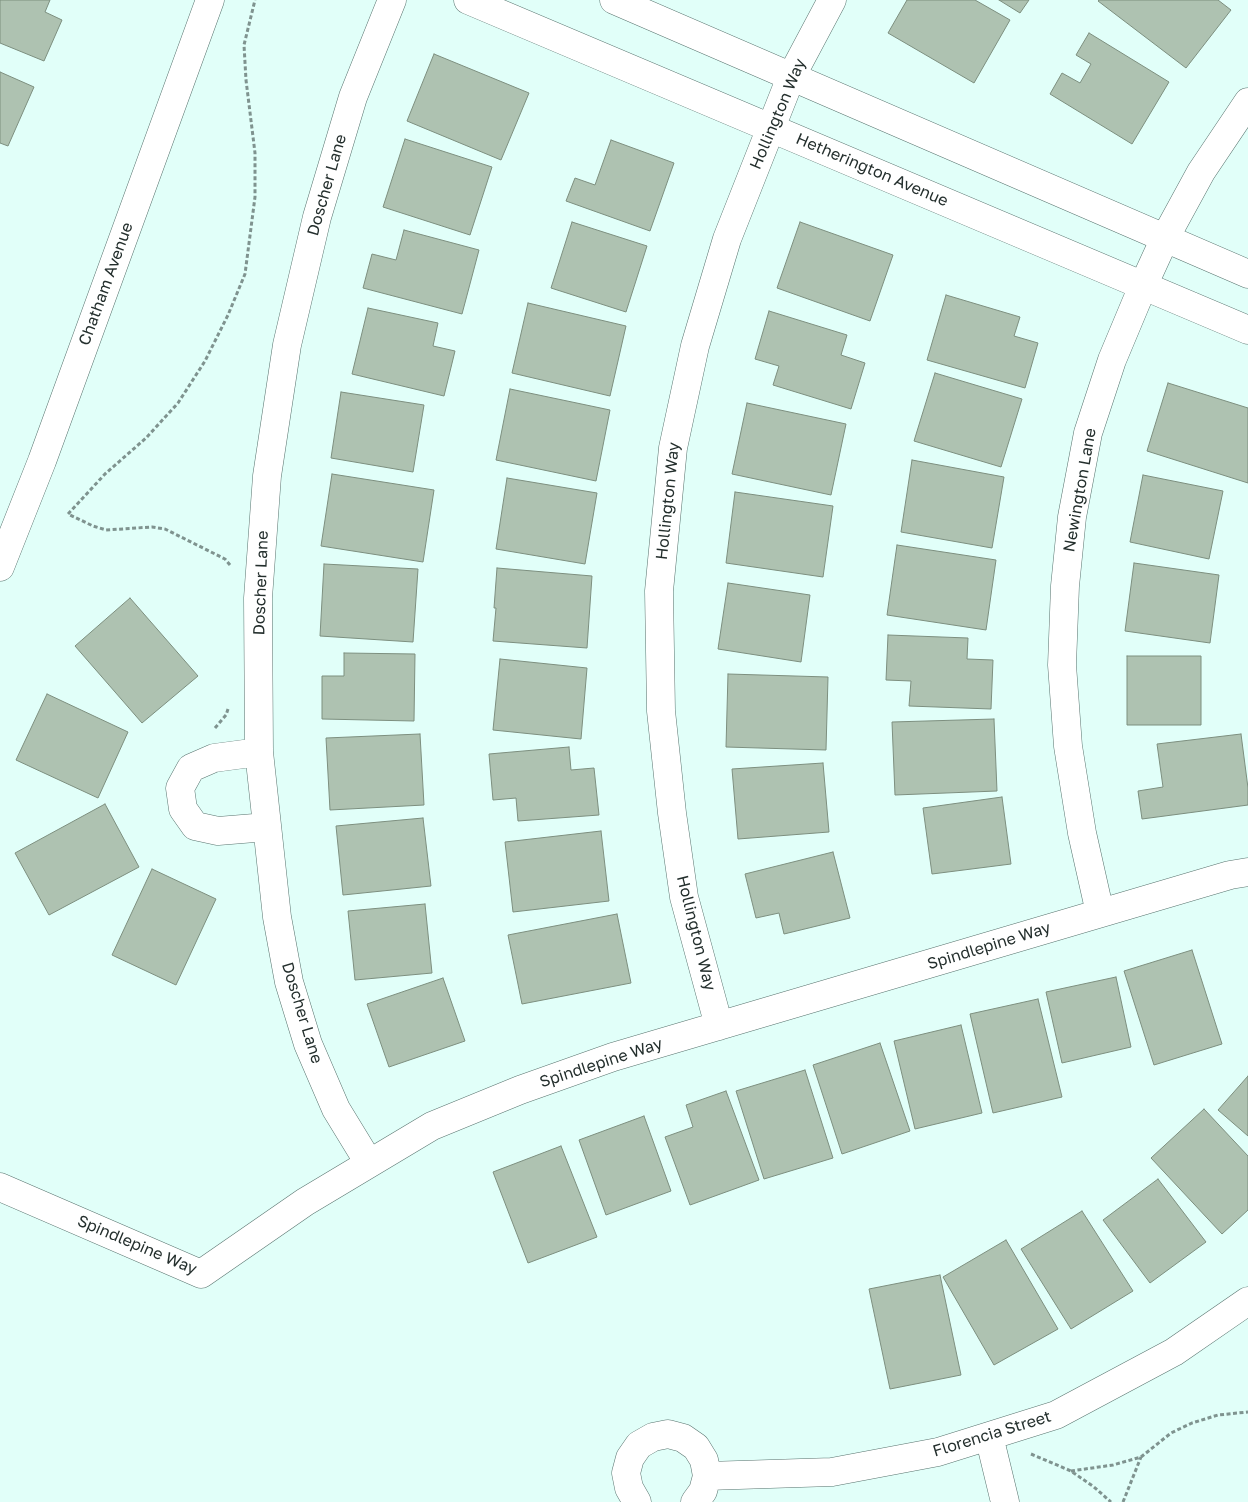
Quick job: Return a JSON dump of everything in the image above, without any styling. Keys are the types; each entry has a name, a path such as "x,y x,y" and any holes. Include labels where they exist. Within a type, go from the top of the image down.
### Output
{"street":[{"name":"Chatham Avenue","path":"0,567 42,461 210,0"},
{"name":"Doscher Lane","path":"370,1163 336,1109 308,1044 288,982 277,917 259,752 259,579 267,476 287,345 317,217 353,97 392,0"},
{"name":"Hetherington Avenue","path":"468,0 1248,330"},
{"path":"614,0 1248,274"},
{"name":"Hollington Way","path":"719,1026 684,897 672,813 661,712 659,591 673,448 695,346 727,239 791,77 832,0"},
{"name":"Newington Lane","path":"1100,913 1082,833 1068,746 1062,665 1065,586 1072,516 1088,433 1112,360 1143,286 1165,238 1201,172 1248,102"},
{"path":"259,752 214,758 191,768 180,788 183,809 195,826 218,831 267,827"},
{"name":"Spindlepine Way","path":"0,1187 201,1274 305,1202 432,1126 520,1090 613,1057 1230,875 1248,872"},
{"name":"Florencia Street","path":"707,1476 832,1472 938,1452 1056,1415 1174,1352 1248,1301"},
{"path":"637,1502 629,1488 626,1473 630,1458 639,1445 653,1437 668,1434 683,1438 696,1447 704,1460 707,1476 703,1491 695,1502"},
{"path":"989,1436 1006,1502"}],"path":[{"path":"230,574 230,564 225,559 166,529 152,527 106,530 68,514 105,474 146,438 178,403 209,353 228,315 245,274 255,198 255,152 246,80 244,44 255,0"},
{"path":"214,758 206,730 215,728 226,715 230,703"},
{"path":"1071,1471 1113,1465 1141,1457 1171,1433 1192,1423 1218,1415 1248,1412"},
{"path":"989,1436 1071,1471 1111,1502"},
{"path":"1123,1502 1141,1457"}],"building":[{"path":"0,0 50,0 45,12 62,20 44,61 0,43"},
{"path":"907,0 975,0 1010,20 974,83 888,33"},
{"path":"999,0 1029,0 1020,13"},
{"path":"1099,0 1218,0 1231,10 1186,68"},
{"path":"1089,33 1169,82 1132,144 1050,94 1062,73 1080,83 1091,64 1076,55"},
{"path":"434,54 529,93 501,160 407,121"},
{"path":"0,72 34,87 8,146 0,143"},
{"path":"405,139 492,167 470,235 383,207"},
{"path":"611,140 674,163 650,231 566,201 575,178 595,185"},
{"path":"572,222 647,246 626,312 551,288"},
{"path":"800,222 893,255 870,321 777,288"},
{"path":"404,230 479,250 462,314 363,288 372,254 396,260"},
{"path":"946,295 1020,317 1014,336 1038,343 1025,388 927,360"},
{"path":"528,303 626,326 610,396 512,373"},
{"path":"368,308 438,323 433,346 455,351 444,396 352,374"},
{"path":"769,311 847,335 841,355 865,363 851,409 773,385 779,366 755,359"},
{"path":"935,373 1022,399 1001,467 914,441"},
{"path":"1168,383 1248,408 1248,483 1147,451"},
{"path":"510,389 610,410 596,481 496,460"},
{"path":"341,392 424,405 413,472 331,458"},
{"path":"747,403 846,424 831,495 732,474"},
{"path":"912,460 1004,477 992,548 901,532"},
{"path":"332,474 434,490 423,562 321,546"},
{"path":"1143,475 1223,491 1209,559 1130,542"},
{"path":"507,478 597,493 585,564 496,549"},
{"path":"735,492 833,506 823,577 726,563"},
{"path":"897,545 996,560 986,630 887,615"},
{"path":"1134,563 1219,575 1210,643 1125,631"},
{"path":"324,564 418,569 413,642 320,636"},
{"path":"497,568 592,576 587,648 493,641"},
{"path":"728,583 810,595 801,662 718,649"},
{"path":"130,598 198,676 142,723 75,646"},
{"path":"888,635 968,638 967,659 993,660 991,709 909,706 911,681 886,680"},
{"path":"344,653 415,654 414,721 322,719 322,676 344,676"},
{"path":"1127,656 1201,656 1201,725 1127,725"},
{"path":"500,659 587,668 581,739 493,730"},
{"path":"728,674 828,677 826,750 726,747"},
{"path":"47,694 128,732 98,798 16,760"},
{"path":"994,719 997,791 895,795 892,722"},
{"path":"420,734 424,805 330,810 326,738"},
{"path":"1241,734 1248,788 1248,805 1142,819 1138,791 1163,787 1157,744"},
{"path":"569,747 571,770 594,768 599,815 518,821 516,798 493,800 489,754"},
{"path":"823,763 829,832 738,839 732,769"},
{"path":"1002,797 1011,864 932,874 923,808"},
{"path":"105,804 139,867 49,915 15,853"},
{"path":"423,818 431,886 343,895 336,826"},
{"path":"601,831 609,901 513,912 505,842"},
{"path":"833,852 850,918 784,934 779,913 756,918 745,874"},
{"path":"152,869 216,899 176,985 112,955"},
{"path":"425,904 432,973 355,980 348,911"},
{"path":"617,914 631,983 522,1004 508,935"},
{"path":"1192,950 1222,1044 1154,1065 1124,971"},
{"path":"1116,977 1131,1047 1062,1063 1046,992"},
{"path":"443,978 465,1041 389,1067 367,1004"},
{"path":"1038,999 1062,1097 993,1113 970,1014"},
{"path":"961,1025 982,1113 915,1129 894,1041"},
{"path":"880,1043 910,1131 842,1154 813,1065"},
{"path":"805,1070 833,1158 764,1179 736,1091"},
{"path":"1248,1076 1248,1136 1218,1110"},
{"path":"726,1091 759,1180 690,1205 665,1137 693,1127 686,1105"},
{"path":"1204,1109 1248,1156 1248,1210 1222,1234 1151,1158"},
{"path":"644,1116 671,1191 606,1215 579,1140"},
{"path":"561,1146 597,1237 528,1263 493,1172"},
{"path":"1158,1179 1206,1242 1150,1283 1103,1220"},
{"path":"1082,1211 1133,1291 1071,1329 1021,1249"},
{"path":"1006,1240 1058,1329 994,1365 943,1277"},
{"path":"940,1275 961,1375 890,1389 869,1289"}]}
